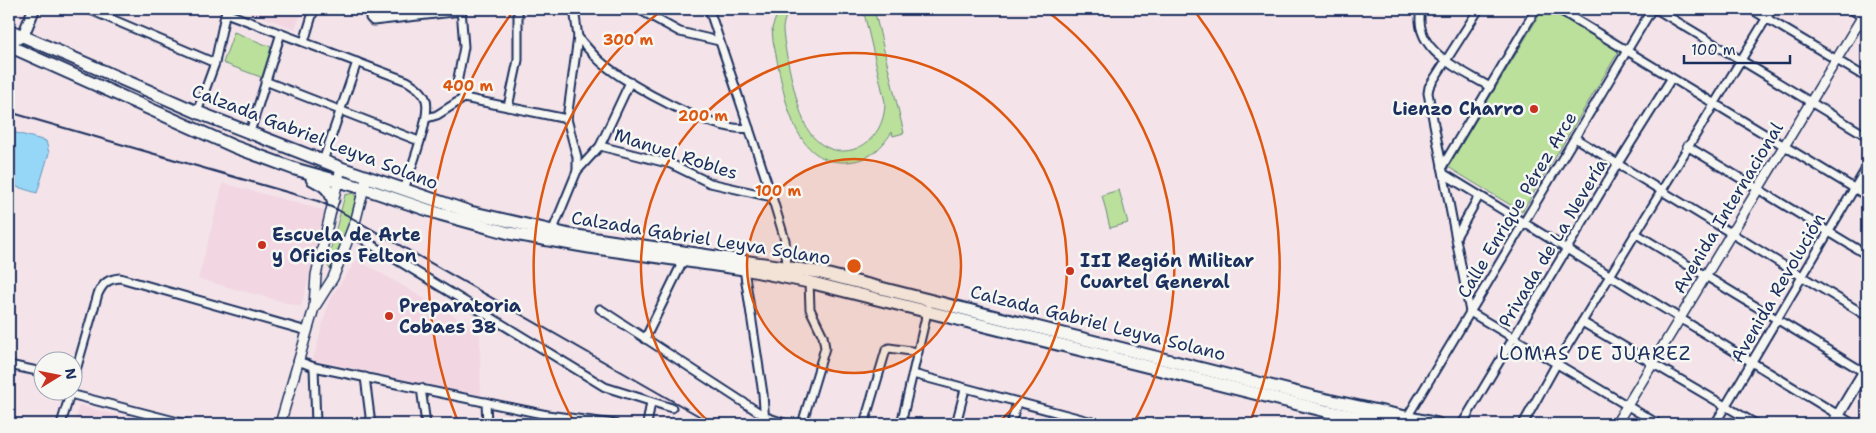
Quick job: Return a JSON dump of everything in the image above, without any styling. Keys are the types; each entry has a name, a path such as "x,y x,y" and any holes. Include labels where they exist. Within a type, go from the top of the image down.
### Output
{"main road":[{"path":"9,45 23,36 34,9"},
{"name":"Calzada Gabriel Leyva Solano","path":"9,30 197,112 341,168 478,214 552,232 787,266 930,299 1155,362"},
{"name":"Calzada Gabriel Leyva Solano","path":"9,45 235,147 295,170 363,188 440,214 509,233 744,269 809,282 926,312 1155,362 1299,397 1405,420 1438,424"},
{"path":"295,170 326,187 331,192 333,200"},
{"path":"1836,420 1866,371"},
{"name":"Calzada Gabriel Leyva Solano","path":"1299,397 1393,424"}],"street":[{"path":"88,9 215,64"},
{"path":"107,17 111,9"},
{"path":"304,42 314,9"},
{"path":"370,9 370,18 373,21 462,10 464,47 458,83 464,98"},
{"path":"508,107 518,60 518,9"},
{"path":"552,232 577,172 578,157 567,118 578,37 574,9"},
{"path":"638,9 680,32 719,41"},
{"path":"709,9 772,197 784,240 787,266"},
{"path":"1421,9 1420,25 1422,34 1430,48 1446,61 1490,87"},
{"path":"1479,9 1428,93 1470,312 1658,424"},
{"path":"1443,170 1536,9"},
{"path":"1558,9 1867,196"},
{"name":"Calle Enrique Pérez Arce","path":"1405,420 1652,9"},
{"path":"1656,9 1810,104 1867,136"},
{"path":"1750,9 1867,78"},
{"path":"1523,424 1660,190 1742,61 1772,9"},
{"path":"1850,9 1866,15"},
{"path":"197,112 215,64 226,11 414,85 426,101 427,118 404,190"},
{"name":"Avenida Internacional","path":"1616,424 1836,59 1866,15"},
{"path":"250,132 282,33"},
{"path":"578,37 602,63 630,82 676,108 718,125 740,130 749,128"},
{"path":"323,161 356,62"},
{"name":"Privada de La Nevería","path":"1462,424 1515,338 1565,250 1672,79"},
{"path":"265,81 419,141"},
{"path":"577,172 600,146 630,82"},
{"path":"427,118 434,117 464,98 567,118"},
{"path":"1575,138 1867,316"},
{"name":"Manuel Robles","path":"600,146 670,164 716,185 772,197"},
{"path":"1687,146 1867,255"},
{"name":"Avenida Revolución","path":"1715,424 1867,167"},
{"path":"280,424 314,308 316,275 341,168"},
{"path":"1443,170 1523,224 1752,364 1836,420 1853,424"},
{"path":"314,308 333,278 351,232 367,176"},
{"path":"1456,237 1479,196"},
{"path":"351,232 605,388 672,408"},
{"path":"1635,233 1866,371"},
{"path":"646,339 683,261"},
{"path":"744,269 765,421"},
{"path":"82,350 98,294 106,282 120,278 307,331"},
{"path":"802,424 825,348 823,336 810,309 809,282"},
{"path":"901,424 930,299"},
{"path":"600,309 765,421 787,424"},
{"path":"1582,322 1756,424"},
{"path":"864,424 886,350 889,348 918,352"},
{"path":"298,361 314,367 547,415 615,424"},
{"path":"9,365 32,370"},
{"path":"314,367 316,424"},
{"path":"913,374 1069,421 1100,424"},
{"path":"365,377 371,424"},
{"path":"421,388 426,424"},
{"path":"956,424 965,389"},
{"path":"82,395 186,424"},
{"path":"61,424 68,400"},
{"path":"486,402 487,424"},
{"path":"647,424 651,402"},
{"path":"1011,424 1017,404"},
{"path":"547,415 547,424"}],"shaded area":[{"path":"243,9 303,9 295,29"},
{"name":"Escuela de Arte y Oficios Felton","path":"223,183 327,211 301,307 198,279"},
{"name":"Preparatoria Cobaes 38","path":"357,259 480,331 481,396 313,360 329,300"},
{"path":"79,405 148,424 74,424"}],"green space":[{"path":"779,9 790,9 786,16 783,30 784,39 793,84 806,126 821,144 833,150 846,151 858,148 868,141 877,131 883,118 885,102 865,17 859,9 874,9 904,133 893,136 892,132 873,153 854,161 846,162 827,159 812,150 800,136 791,118 780,78 772,28"},
{"name":"Lienzo Charro","path":"1543,9 1551,9 1619,51 1522,212 1448,167"},
{"path":"234,32 276,49 266,79 223,63"},
{"path":"1119,190 1128,223 1110,228 1102,195"},
{"path":"353,193 357,198 356,204 336,263 333,268 329,268 327,263 345,195"}],"water":[{"path":"9,131 46,141 49,153 37,193 14,186 9,204"}],"railway":[{"path":"9,112 318,201 338,210 713,424"}],"place":[{"name":"Lienzo Charro","path":"1534,109"},
{"name":"Escuela de Arte y Oficios Felton","path":"262,245"},
{"name":"III Región Militar Cuartel General","path":"1070,271"},
{"name":"Preparatoria Cobaes 38","path":"389,316"}],"district":[{"name":"LOMAS DE JUAREZ","path":"1595,353"}]}
